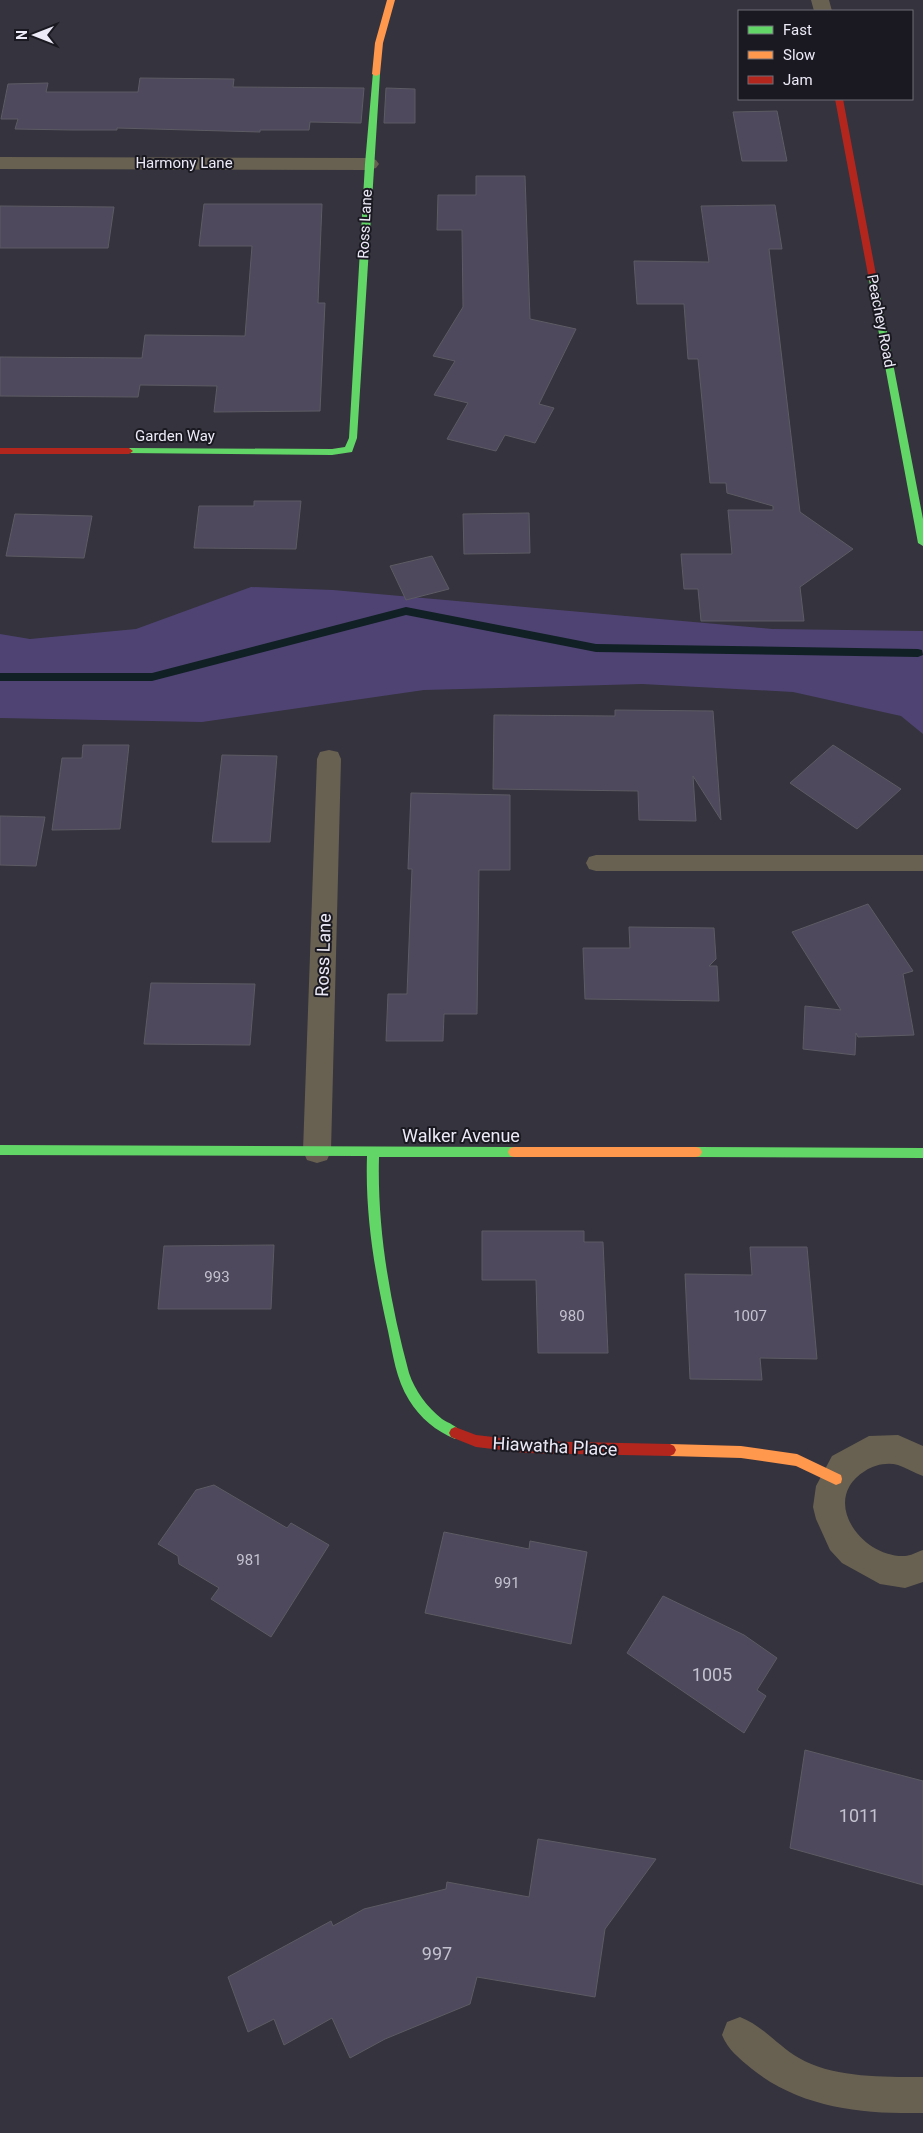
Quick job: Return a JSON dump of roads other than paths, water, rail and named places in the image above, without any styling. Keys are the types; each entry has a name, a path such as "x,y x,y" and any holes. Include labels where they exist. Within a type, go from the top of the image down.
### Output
{"street":[{"name":"Ross Lane","path":"349,450 353,438 369,164 379,42 391,0"},
{"name":"Peachey Road","path":"839,100 923,542"},
{"name":"Harmony Lane","path":"0,162 369,164"},
{"name":"Garden Way","path":"0,451 332,452 349,450"},
{"name":"Ross Lane","path":"316,1151 329,759"},
{"name":"Walker Avenue","path":"0,1150 316,1151 372,1153 923,1153"},
{"name":"Hiawatha Place","path":"372,1153 375,1235 383,1283 405,1379 419,1405 444,1429 476,1440 526,1447 765,1454 797,1460 836,1479"},
{"path":"923,1461 898,1450 868,1451 843,1467 832,1486 830,1507 832,1519 841,1539 853,1552 880,1568 904,1572 923,1566"},
{"path":"740,2035 772,2061 801,2079 840,2090 894,2096 923,2095"}],"lane":[{"path":"596,863 923,863"}],"waterway":[{"path":"0,677 152,677 406,611 596,648 918,653"}]}
